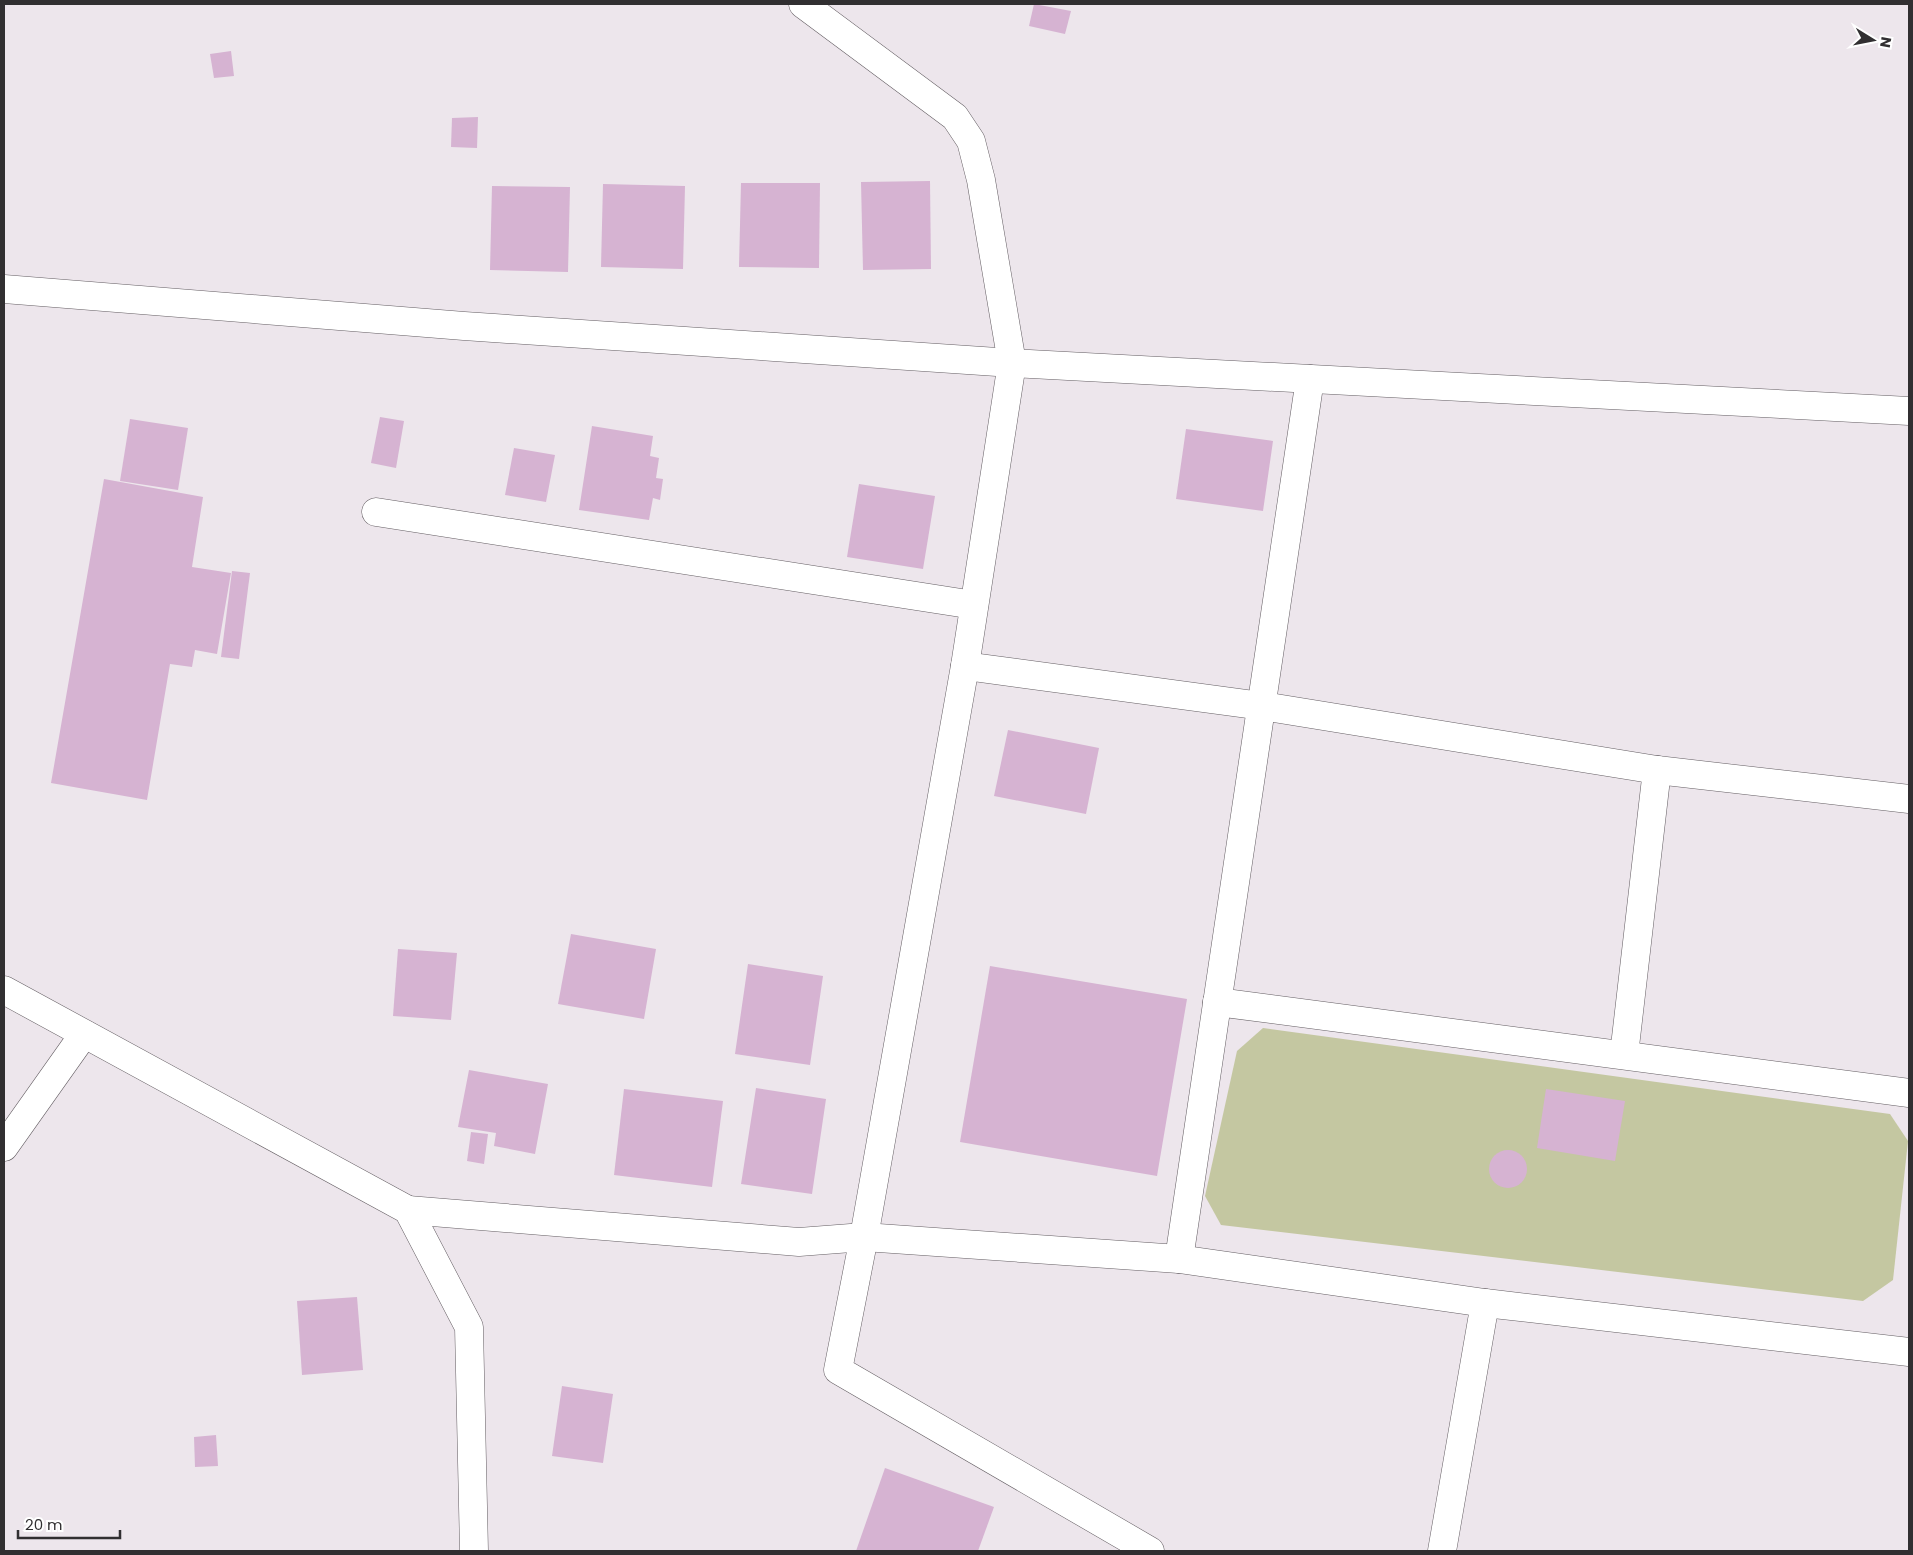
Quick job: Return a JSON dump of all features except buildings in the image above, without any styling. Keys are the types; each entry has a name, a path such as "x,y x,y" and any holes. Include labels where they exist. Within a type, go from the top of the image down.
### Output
{"street":[{"path":"803,4 955,117 971,141 981,180 1012,362 965,666 864,1238 838,1370 1150,1551"},
{"path":"4,289 464,326 1012,362 1909,411"},
{"path":"1179,1259 1310,379"},
{"path":"376,512 974,605"},
{"path":"965,666 1262,706 1657,770 1909,799"},
{"path":"1624,1055 1657,770"},
{"path":"4,990 408,1210 799,1242 864,1238 1179,1259 1486,1303 1909,1352"},
{"path":"1216,1002 1909,1093"},
{"path":"4,1147 84,1034"},
{"path":"408,1210 469,1326 474,1551"},
{"path":"1442,1551 1486,1303"}],"green space":[{"path":"1263,1028 1890,1114 1908,1141 1893,1280 1863,1301 1221,1225 1205,1196 1237,1051"}]}
